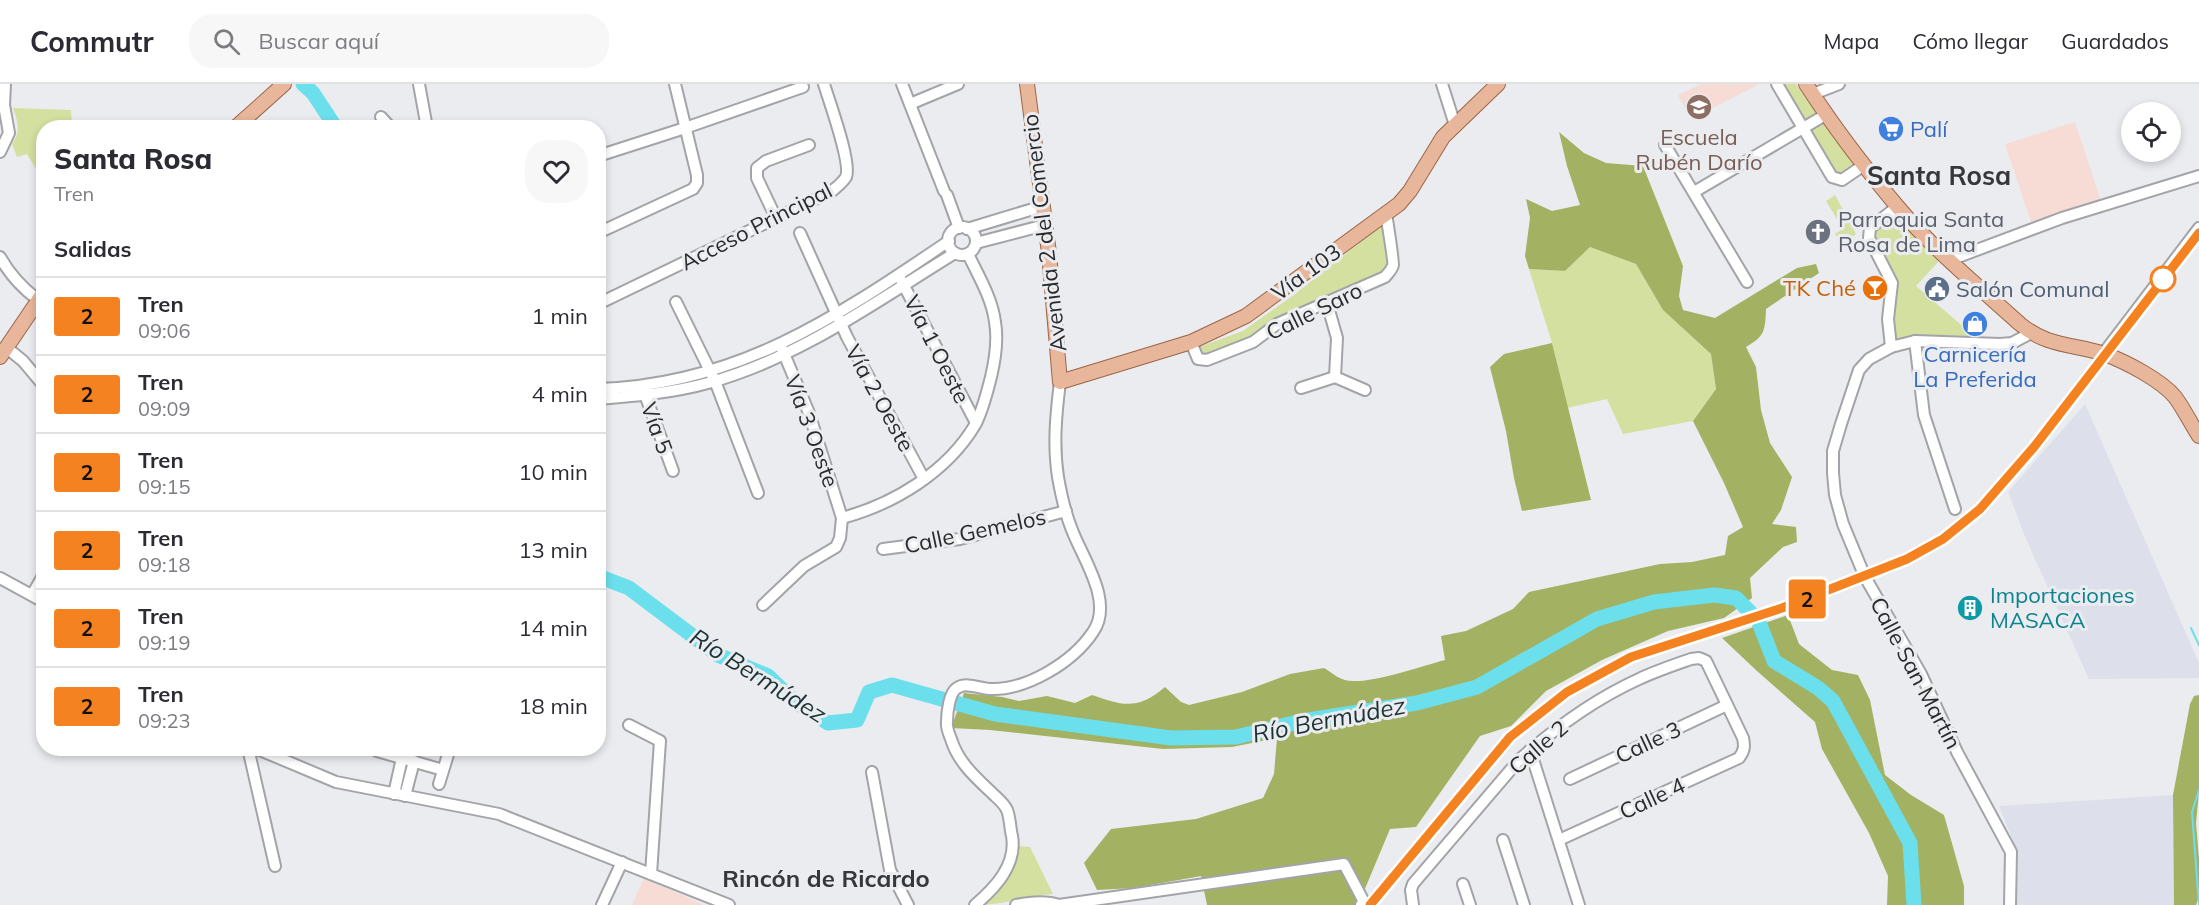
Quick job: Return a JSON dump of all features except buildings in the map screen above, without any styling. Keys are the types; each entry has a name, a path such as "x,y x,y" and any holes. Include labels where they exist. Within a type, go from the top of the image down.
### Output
{"main road":[{"name":"Avenida 2 del Comercio","path":"1028,84 1056,319 1060,382"},
{"name":"Vía 103","path":"1060,382 1191,342 1246,316 1399,204 1410,191 1435,147 1455,124 1498,84"},
{"path":"244,120 283,85"},
{"path":"1810,89 1864,165 1898,207 1950,260 2031,333 2074,348 2103,354 2145,374 2167,389 2175,398 2199,436"},
{"path":"3,352 36,301"}],"street":[{"path":"0,152 9,134 4,105 5,84"},
{"path":"419,84 426,120"},
{"path":"606,229 693,189 697,183 675,84"},
{"name":"Acceso Principal","path":"606,300 832,191 846,177 847,159 824,84"},
{"path":"902,84 945,193 963,228 974,234 976,243 968,254 959,255 952,250 949,241"},
{"path":"910,104 958,84"},
{"path":"1442,84 1455,124"},
{"path":"1777,84 1832,177 1842,180 1864,165"},
{"path":"1810,89 1839,84"},
{"path":"606,153 802,87"},
{"path":"1694,192 1827,114"},
{"path":"381,117 384,120"},
{"path":"776,218 757,178 756,168 766,161 809,145"},
{"path":"1665,145 1748,282"},
{"path":"1950,260 2062,218 2199,176"},
{"path":"902,280 949,241 952,233 1042,206"},
{"path":"1891,347 1888,319 1892,283 1868,233 1870,228 1898,207"},
{"name":"Calle Saro","path":"1191,342 1198,359 1206,360 1253,342 1277,324 1385,277 1394,261 1386,213"},
{"path":"976,243 1045,225"},
{"path":"2103,354 2199,228"},
{"name":"Vía 2 Oeste","path":"801,233 839,320 924,479"},
{"path":"606,397 713,376 782,350 839,320 902,280 955,253"},
{"path":"763,605 804,566 836,547 840,538 842,518 881,506 924,479 952,453 976,423 993,365 997,332 991,303 968,254"},
{"path":"0,257 14,279 36,293"},
{"name":"Vía 1 Oeste","path":"902,280 976,423"},
{"path":"676,302 713,376 758,494"},
{"path":"1327,303 1338,338 1335,377"},
{"name":"Calle San Martín","path":"2010,905 2011,852 1958,752 1921,674 1865,577 1843,524 1835,495 1833,451 1859,370 1869,359 1891,347 1915,341 2000,344 2012,343 2031,333"},
{"path":"1915,341 1924,415 1955,509"},
{"name":"Vía 3 Oeste","path":"782,350 809,413 842,518"},
{"path":"3,352 23,361 36,376"},
{"path":"1301,388 1335,377 1365,390"},
{"path":"975,905 1001,879 1014,847 1007,811 1002,802 964,764 953,747 946,724 952,693 966,685 988,689 1006,688 1028,682 1064,662 1092,633 1099,622 1100,598 1066,511 1058,479 1054,448 1060,382"},
{"path":"606,389 643,390"},
{"name":"Vía 5","path":"643,390 673,471"},
{"name":"Calle Gemelos","path":"883,549 960,539 1066,511"},
{"path":"0,578 36,597"},
{"path":"32,595 36,588"},
{"name":"Calle 2","path":"1413,905 1411,891 1413,884 1519,760 1582,711 1640,678 1699,658 1706,661 1710,667 1726,705"},
{"name":"Calle 4","path":"1559,840 1738,758 1744,752 1745,746 1726,705"},
{"name":"Calle 3","path":"1570,779 1726,705"},
{"path":"629,725 660,741 651,874"},
{"path":"1530,750 1579,905"},
{"path":"250,756 275,866"},
{"path":"274,756 336,782 499,814 729,905"},
{"path":"395,756 443,770"},
{"path":"439,784 447,756"},
{"path":"399,795 402,758"},
{"path":"399,795 414,761"},
{"path":"872,772 890,870 908,905"},
{"path":"1503,840 1524,905"},
{"path":"602,905 622,862"},
{"path":"1016,905 1051,902 1059,905 1344,864 1362,903"},
{"path":"1463,884 1470,905"}],"shaded area":[{"name":"Escuela Rubén Darío","path":"1701,84 1760,84 1691,119 1678,95"},
{"path":"2075,122 2101,201 2031,222 2005,144"},
{"path":"2085,404 2199,663 2199,678 2089,679 2026,539 2008,492"},
{"path":"2173,795 2174,905 2016,905 2018,854 1999,806"},
{"path":"644,878 702,904 702,905 632,905"}],"green space":[{"path":"1778,84 1796,84 1855,167 1843,175 1834,174"},
{"path":"13,108 71,110 72,120 36,120 36,169 27,154 17,157 12,144 17,135"},
{"path":"1559,132 1584,153 1606,163 1643,166 1683,266 1679,296 1683,310 1715,318 1797,268 1816,264 1819,273 1766,309 1763,332 1757,340 1746,347 1756,367 1761,410 1770,443 1792,477 1781,510 1772,524 1796,527 1797,542 1783,547 1750,578 1752,598 1724,618 1668,631 1602,660 1546,691 1511,726 1480,736 1416,827 1390,829 1364,891 1354,905 1207,905 1201,876 1134,888 1097,890 1084,863 1111,829 1196,819 1263,798 1274,774 1277,738 1232,747 1163,749 990,730 951,728 964,693 1019,701 1047,696 1075,703 1092,695 1113,702 1130,704 1147,700 1165,687 1181,702 1189,705 1242,692 1290,674 1324,668 1345,680 1380,678 1445,660 1441,636 1466,631 1513,609 1529,592 1660,564 1692,562 1725,555 1728,536 1743,527 1693,421 1716,389 1711,354 1663,310 1636,264 1590,247 1565,271 1529,269 1525,256 1530,218 1526,199 1552,211 1580,205"},
{"path":"1835,195 1856,234 1841,244 1835,234 1843,229 1826,201"},
{"path":"1892,215 1939,261 1916,286 1974,336 1922,335 1894,342 1890,323 1895,292 1873,238 1874,229"},
{"path":"1382,225 1388,261 1387,267 1379,273 1273,321 1243,342 1203,357 1199,347 1243,331 1295,294"},
{"path":"1590,247 1636,264 1663,310 1711,354 1716,389 1693,421 1623,434 1607,399 1567,408 1552,343 1529,269 1565,271"},
{"path":"1552,343 1591,500 1522,511 1490,367 1504,354"},
{"path":"1788,615 1799,644 1832,670 1858,675 1870,700 1885,775 1911,795 1944,815 1964,886 1964,905 1887,905 1888,876 1869,833 1822,749 1815,722 1722,638"},
{"path":"2199,695 2199,791 2196,823 2199,897 2196,905 2174,905 2173,795 2190,704 2194,696"},
{"path":"1015,846 1030,847 1053,894 978,905"}],"waterway":[{"name":"Río Bermúdez","path":"303,84 313,93 331,120"},
{"name":"Río Bermúdez","path":"606,579 629,588 718,655 768,676 795,702 828,723 857,720 869,692 892,685 995,714 1171,738 1236,737 1302,721 1417,703 1477,687 1597,619 1654,602 1714,595 1736,598 1758,620 1774,661 1818,688 1833,701 1910,843 1914,905"},
{"path":"2191,628 2199,645"},
{"path":"2199,790 2192,812 2199,905"}],"railway":[{"path":"1370,905 1510,737 1567,691 1631,657 1782,608 1907,559 1943,539 1980,509 2034,447 2199,233"}],"train":[{"name":"2","path":"1370,905 1510,737 1567,692 1631,657 1749,620 1865,577 1907,559 1943,539 1980,509 2034,447 2199,233"}],"place":[{"name":"Escuela Rubén Darío","path":"1699,107"},
{"name":"Palí","path":"1891,129"},
{"name":"Parroquia Santa Rosa de Lima","path":"1818,232"},
{"name":"TK Ché","path":"1875,288"},
{"name":"Salón Comunal","path":"1937,289"},
{"name":"Carnicería La Preferida","path":"1975,324"},
{"name":"Importaciones MASACA","path":"1970,608"}],"district":[{"name":"Santa Rosa","path":"1939,176"},
{"name":"Rincón de Ricardo","path":"826,879"}]}
